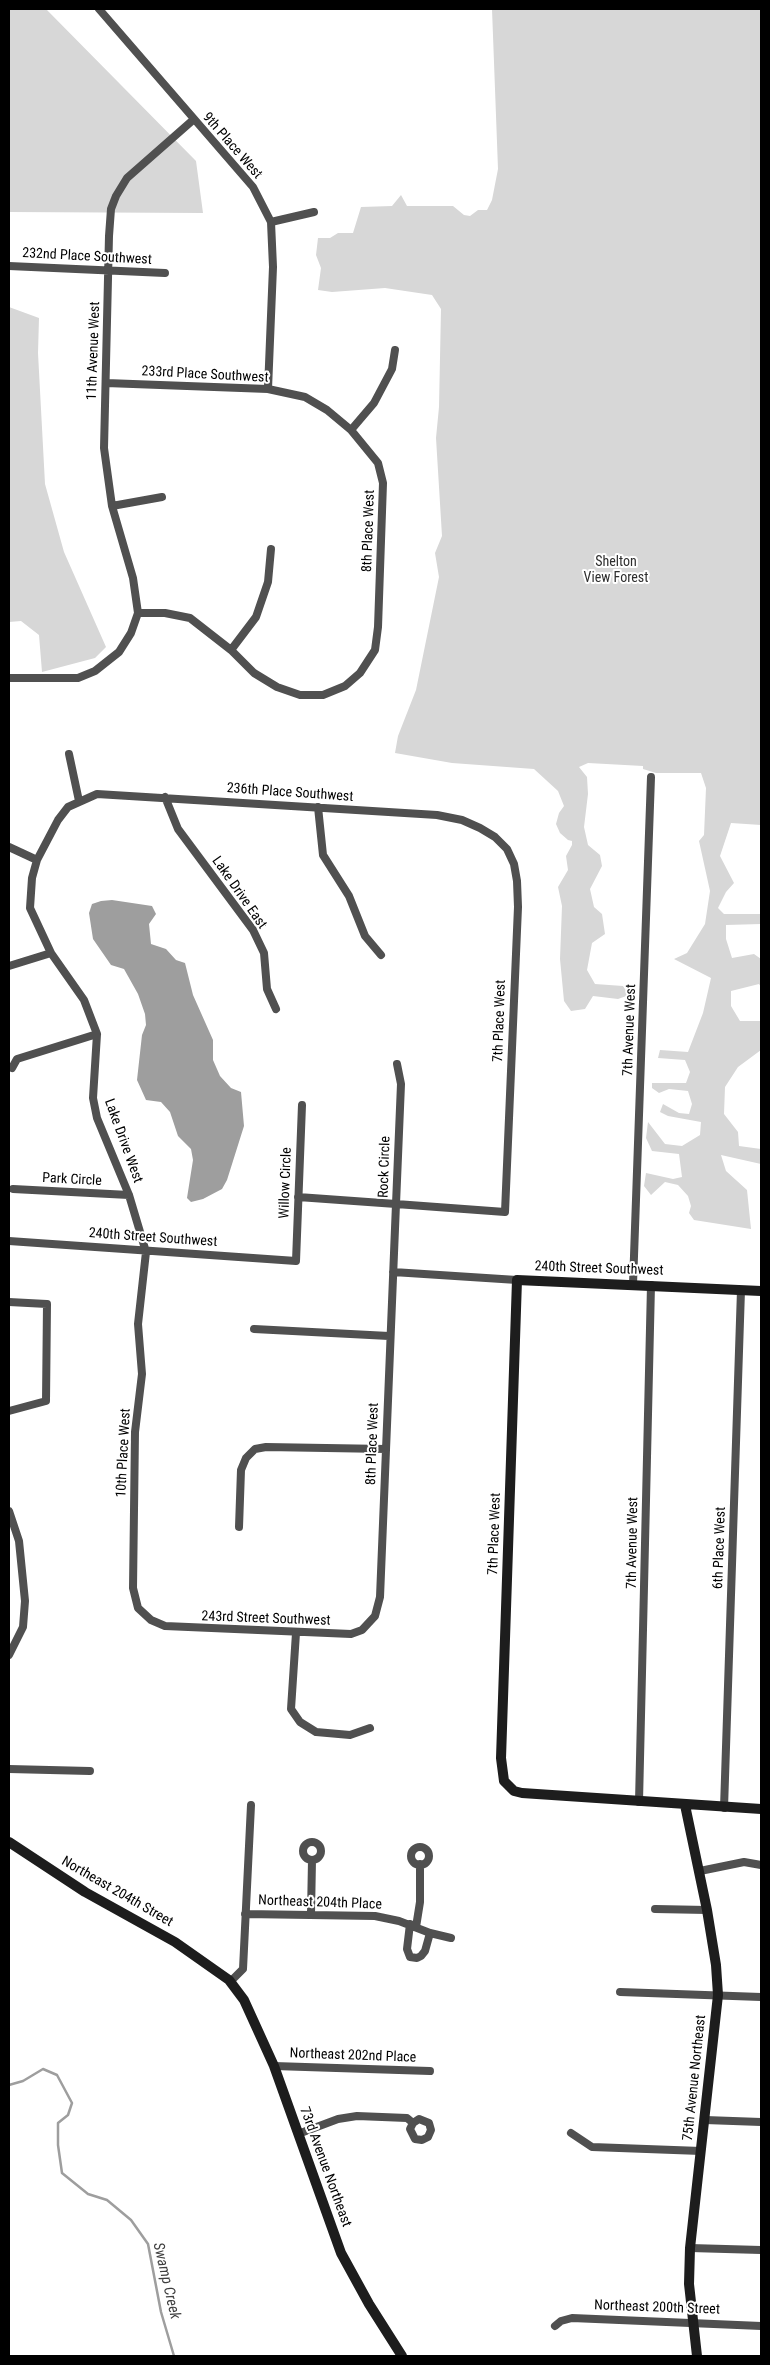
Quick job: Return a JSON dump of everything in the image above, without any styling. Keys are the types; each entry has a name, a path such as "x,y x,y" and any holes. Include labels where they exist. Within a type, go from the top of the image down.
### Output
{"street":[{"name":"9th Place West","path":"99,9 193,120 253,187 271,222 273,267 268,389"},
{"name":"11th Avenue West","path":"138,612 133,578 112,506 104,448 111,209 116,196 127,178 193,120"},
{"path":"271,222 314,212"},
{"name":"232nd Place Southwest","path":"9,266 109,272 165,273"},
{"path":"351,430 374,404 392,369 395,350"},
{"name":"233rd Place Southwest","path":"106,383 268,389 305,397 327,410 351,430"},
{"name":"8th Place West","path":"138,612 165,613 190,618 231,650 254,674 277,687 300,695 322,695 345,686 360,673 375,650 378,627 383,483 378,463 351,430"},
{"path":"112,506 162,497"},
{"path":"231,650 256,617 268,582 271,549"},
{"path":"9,678 78,678 95,671 119,652 131,633 138,612"},
{"path":"69,754 79,801"},
{"name":"7th Avenue West","path":"633,1284 651,777"},
{"name":"236th Place Southwest","path":"79,801 96,794 437,815 462,820 495,837"},
{"name":"Lake Drive East","path":"165,797 178,829 253,930 264,953 267,989 276,1009"},
{"name":"Lake Drive West","path":"79,801 68,807 58,820 37,860 32,878 30,908 51,953 84,1000 97,1034 93,1098 97,1118 129,1195 146,1252"},
{"path":"318,807 323,855 349,896 365,936 381,955"},
{"name":"7th Place West","path":"396,1204 505,1212 518,880 514,864 506,849 495,837"},
{"path":"9,847 37,860"},
{"path":"9,966 51,953"},
{"path":"12,1068 17,1059 97,1034"},
{"name":"Rock Circle","path":"393,1272 401,1084 397,1064"},
{"name":"Willow Circle","path":"296,1261 302,1105"},
{"name":"Park Circle","path":"13,1189 129,1195"},
{"path":"298,1198 396,1204"},
{"name":"240th Street Southwest","path":"9,1241 296,1261"},
{"name":"10th Place West","path":"146,1252 138,1324 142,1374 135,1432 133,1588 138,1608 151,1620"},
{"name":"8th Place West","path":"375,1616 380,1597 393,1272"},
{"name":"240th Street Southwest","path":"393,1272 517,1280 761,1291"},
{"name":"7th Place West","path":"517,1280 502,1772 510,1788 514,1791 639,1802"},
{"name":"7th Avenue West","path":"639,1802 651,1285"},
{"name":"6th Place West","path":"724,1808 740,1290"},
{"path":"9,1302 47,1304 46,1401 9,1411"},
{"path":"254,1329 389,1336"},
{"path":"239,1527 241,1470 246,1458 255,1449 266,1447 386,1450"},
{"path":"9,1511 19,1541 24,1616 23,1627 9,1655"},
{"name":"243rd Street Southwest","path":"151,1620 165,1626 180,1628 351,1634 362,1630 375,1616"},
{"path":"296,1633 291,1709 300,1722 316,1732 350,1735 370,1728"},
{"path":"9,1769 90,1770"},
{"path":"639,1802 761,1809"},
{"path":"230,1982 243,1969 251,1805"},
{"name":"75th Avenue Northeast","path":"686,1805 707,1910 716,1965 718,1995 690,2248 689,2284 692,2321 698,2356"},
{"name":"Northeast 204th Street","path":"9,1842 85,1892 175,1942 211,1966"},
{"path":"311,1914 312,1860"},
{"path":"700,1871 744,1862 761,1864"},
{"path":"420,1864 420,1902 407,1949 410,1957 417,1958 421,1956 425,1951 430,1933"},
{"path":"656,1910 707,1910"},
{"name":"Northeast 204th Place","path":"245,1914 374,1916 451,1938"},
{"name":"73rd Avenue Northeast","path":"211,1966 230,1982 244,2000 274,2066 341,2253 369,2304 402,2356"},
{"path":"620,1992 761,1998"},
{"name":"Northeast 202nd Place","path":"274,2066 430,2071"},
{"path":"298,2134 338,2118 357,2116 407,2118 413,2122"},
{"path":"705,2120 761,2122"},
{"path":"571,2133 592,2147 701,2151"},
{"path":"690,2248 761,2250"},
{"name":"Northeast 200th Street","path":"555,2326 561,2321 572,2318 692,2321 761,2326"}],"green space":[{"path":"9,9 46,9 196,161 203,213 9,212"},
{"name":"Shelton View Forest","path":"492,9 761,9 761,825 731,823 720,856 734,883 726,892 718,908 724,914 761,914 761,924 726,925 726,939 732,958 754,954 761,959 761,987 759,984 731,991 731,1006 740,1021 761,1021 761,1050 738,1067 725,1087 724,1114 738,1132 739,1146 761,1149 761,1164 721,1155 726,1171 747,1190 751,1229 694,1220 689,1213 691,1206 688,1196 678,1185 665,1182 651,1195 644,1186 646,1173 673,1179 682,1177 679,1154 652,1151 646,1138 648,1122 665,1144 682,1146 700,1135 701,1122 668,1116 660,1112 663,1104 679,1113 689,1114 692,1104 688,1091 669,1089 659,1093 652,1088 652,1083 686,1083 690,1072 685,1060 658,1058 660,1050 688,1052 703,1013 711,978 674,959 687,953 705,924 710,891 699,841 704,835 706,788 701,773 656,773 643,769 643,766 588,763 579,767 587,777 588,794 584,827 588,845 600,855 602,866 590,889 594,907 602,914 605,934 592,943 587,970 595,984 623,986 629,995 618,999 593,996 585,1009 571,1011 564,1001 560,959 562,906 558,887 568,870 566,856 572,841 560,833 556,824 559,813 564,806 558,791 534,769 452,763 395,753 398,736 416,690 439,577 435,553 442,536 436,438 439,407 441,309 432,295 385,288 332,292 318,290 321,268 316,255 318,238 330,238 338,233 353,233 361,207 392,206 401,195 407,206 453,206 464,215 470,216 478,210 487,210 492,200 498,169"},
{"path":"9,307 39,318 38,353 45,484 64,552 106,647 95,658 42,672 39,635 21,621 9,622"}],"shaded area":[{"path":"112,900 152,906 156,914 149,924 151,944 166,949 176,960 185,963 193,995 213,1040 213,1060 220,1076 231,1088 241,1092 244,1126 227,1180 222,1189 203,1199 191,1202 187,1198 193,1160 191,1149 178,1136 170,1112 161,1102 146,1100 137,1080 142,1035 146,1025 145,1014 138,994 124,969 111,965 93,939 89,913 92,904"}],"waterway":[{"name":"Swamp Creek","path":"9,2085 23,2081 43,2069 57,2075 72,2103 68,2115 58,2123 58,2145 62,2173 88,2194 107,2200 131,2220 148,2244 161,2312 174,2356"}]}
